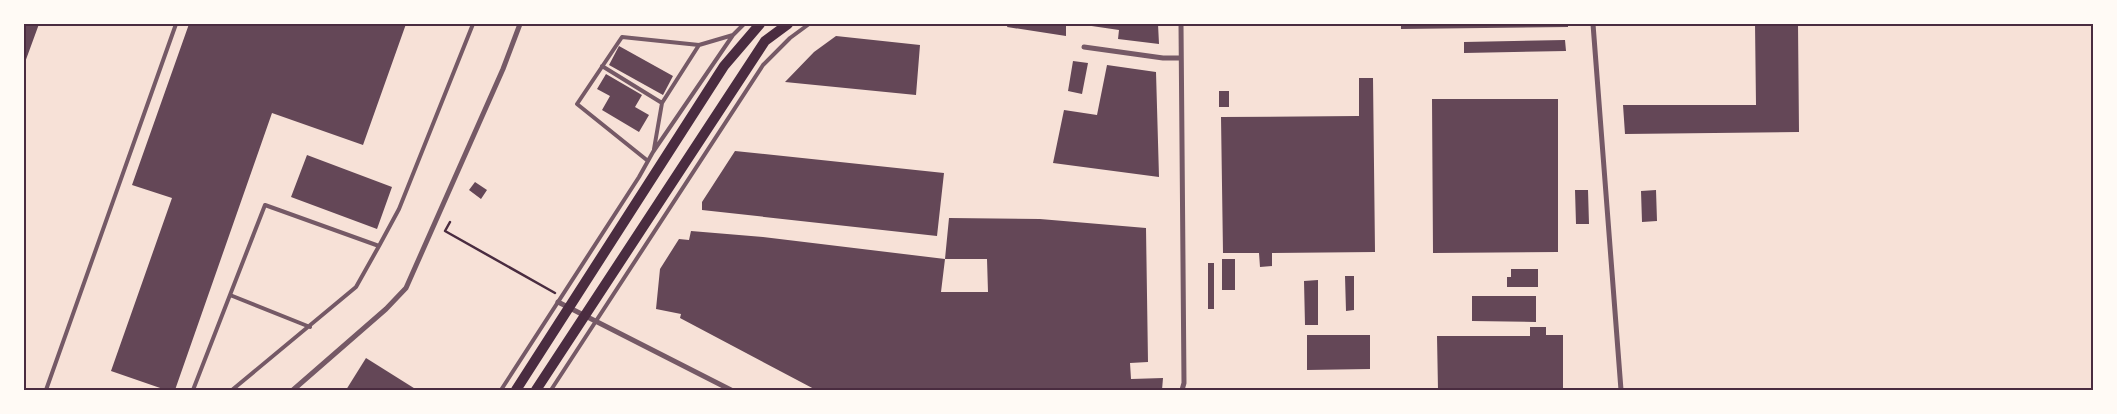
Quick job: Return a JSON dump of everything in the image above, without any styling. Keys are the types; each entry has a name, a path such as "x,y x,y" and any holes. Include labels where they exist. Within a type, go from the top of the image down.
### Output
{"main road":[{"path":"516,390 724,66 760,24"},
{"path":"536,390 765,41 788,24"}],"street":[{"path":"292,390 386,310 406,288 503,69 520,24"},
{"path":"1181,24 1184,383 1182,390"},
{"path":"1593,24 1621,390"},
{"path":"1084,47 1163,58 1182,58"},
{"path":"560,299 570,308 584,316 732,390"},
{"path":"1184,383 1187,390"}],"lane":[{"path":"46,390 176,24"},
{"path":"232,390 356,287 399,209 473,24"},
{"path":"501,390 653,152 733,35 744,24"},
{"path":"551,390 763,65 790,38 809,24"},
{"path":"648,161 577,104 602,66 622,37 699,45 733,35"},
{"path":"653,152 662,103 699,45"},
{"path":"602,66 662,103"},
{"path":"194,390 265,205 379,246"},
{"path":"230,295 310,326"}],"path":[{"path":"450,222 445,231 560,299"}],"building":[{"path":"24,24 39,24 24,65"},
{"path":"189,24 406,24 363,145 272,113 175,390 166,390 111,371 172,198 132,185"},
{"path":"1008,24 1066,24 1066,36 1007,27"},
{"path":"1078,24 1158,24 1159,44 1118,39 1119,30"},
{"path":"1401,24 1568,24 1568,27 1401,29"},
{"path":"1755,24 1798,24 1799,132 1625,134 1623,105 1756,105"},
{"path":"836,36 920,45 916,95 785,82 814,52"},
{"path":"1565,40 1566,51 1464,53 1464,42"},
{"path":"619,46 673,76 663,95 609,65"},
{"path":"1073,61 1088,63 1082,94 1068,91"},
{"path":"1107,65 1156,72 1159,177 1053,163 1064,110 1097,115"},
{"path":"606,74 642,95 635,107 649,115 639,132 602,110 610,96 597,89"},
{"path":"1359,78 1373,78 1375,252 1272,253 1272,266 1260,267 1259,253 1223,253 1221,117 1359,116"},
{"path":"1219,91 1229,91 1229,107 1219,107"},
{"path":"1432,99 1558,99 1558,252 1433,253"},
{"path":"735,151 944,173 937,236 702,210 702,202"},
{"path":"307,155 392,187 377,229 291,197"},
{"path":"475,182 487,190 481,199 469,190"},
{"path":"1575,190 1588,190 1589,224 1576,224"},
{"path":"1656,190 1657,221 1642,222 1641,191"},
{"path":"949,218 1040,219 1146,228 1148,362 1130,363 1131,379 1163,378 1162,390 816,390 680,318 681,314 656,309 660,269 679,239 689,240 691,231 763,237 945,259","holes":["945,259 987,259 988,292 941,292"]},
{"path":"1222,259 1235,259 1235,290 1222,290"},
{"path":"1208,263 1214,263 1214,309 1208,309"},
{"path":"1511,269 1538,269 1538,287 1507,287 1507,277 1511,277"},
{"path":"1345,276 1354,276 1354,310 1346,311"},
{"path":"1318,280 1318,325 1305,325 1304,281"},
{"path":"1472,296 1536,296 1536,322 1472,321"},
{"path":"1530,327 1546,327 1546,335 1563,335 1563,390 1438,390 1437,336 1530,336"},
{"path":"1307,335 1370,335 1370,369 1307,370"},
{"path":"366,358 417,390 346,390"}]}
